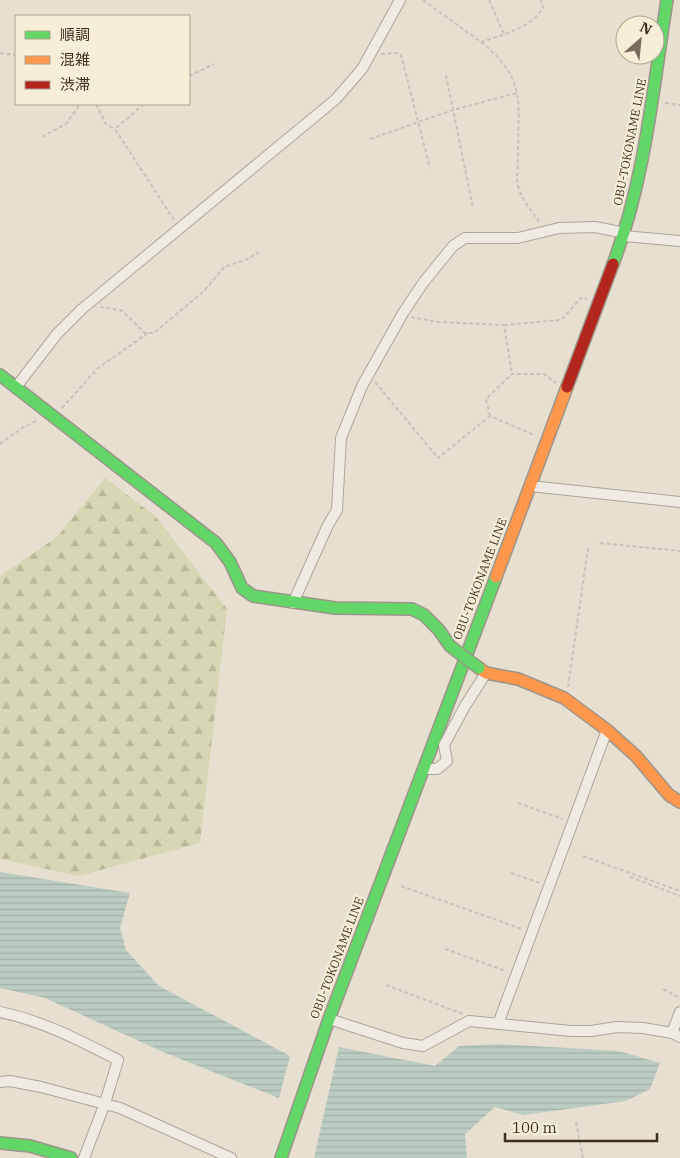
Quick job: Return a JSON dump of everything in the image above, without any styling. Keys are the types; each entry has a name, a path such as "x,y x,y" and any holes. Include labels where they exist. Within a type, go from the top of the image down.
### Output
{"main road":[{"name":"OBU-TOKONAME LINE","path":"281,1158 328,1019 624,235 640,178 667,0"},
{"path":"0,375 54,415 216,543 230,562 242,588 253,596 335,608 412,608 424,615 439,630 450,646 482,670 518,679 564,698 607,730 636,756 669,795 680,802"},
{"path":"0,1143 30,1146 71,1158"}],"street":[{"path":"16,387 57,334 89,303 316,117 350,85 371,55 400,0"},
{"path":"293,603 328,525 337,510 341,438 368,376 423,283 459,240 518,238 543,230 596,227 624,235 680,242"},
{"path":"530,486 680,502"},
{"path":"423,769 437,769 447,761 444,745 482,670"},
{"path":"498,1024 607,730"},
{"path":"0,1012 28,1018 57,1029 118,1060 105,1103 84,1158"},
{"path":"328,1019 402,1043 423,1046 469,1021 571,1031 591,1031 617,1027 643,1028 676,1035 680,1012"},
{"path":"0,1082 10,1081 41,1087 105,1103 231,1158"}],"path":[{"path":"422,0 481,42 507,66 513,77 520,111 518,129 518,186 528,209 538,220 543,230"},
{"path":"489,0 504,34"},
{"path":"481,42 534,20 543,7 541,0"},
{"path":"0,53 15,55"},
{"path":"371,55 397,53 401,55 430,168"},
{"path":"190,76 214,64"},
{"path":"446,75 474,208"},
{"path":"370,139 419,124 453,110 517,93"},
{"path":"653,100 680,105"},
{"path":"42,138 68,123 79,105"},
{"path":"96,105 106,124 116,129 179,229"},
{"path":"116,129 143,105"},
{"path":"89,303 94,306 121,310 145,333 154,333 204,291 224,267 248,259 259,252"},
{"path":"404,313 422,320 504,325 561,320 581,298 587,300"},
{"path":"504,325 512,374"},
{"path":"0,444 22,428 54,415 89,376 148,333"},
{"path":"490,416 486,400 512,374 544,374 566,390"},
{"path":"368,376 438,458 490,416"},
{"path":"490,416 534,435"},
{"path":"600,543 680,551"},
{"path":"564,698 567,694 588,548"},
{"path":"518,803 572,822"},
{"path":"582,856 680,891"},
{"path":"511,873 549,886"},
{"path":"630,877 680,896"},
{"path":"401,886 532,933"},
{"path":"445,949 516,975"},
{"path":"386,985 464,1014 469,1021"},
{"path":"663,989 680,998"},
{"path":"576,1122 584,1158"}],"green space":[{"path":"105,478 155,516 227,609 200,843 79,876 0,859 0,576 57,537"}],"shaded area":[{"path":"0,872 130,893 120,928 126,950 159,986 290,1056 279,1098 163,1052 45,998 0,988"},
{"path":"498,1044 619,1051 660,1063 650,1089 626,1101 523,1115 495,1107 465,1134 467,1158 314,1158 339,1047 435,1066 459,1046"}],"traffic: fast":[{"path":"613,264 633,200 647,134 667,0"},
{"path":"0,375 216,543 230,562 242,588 253,596 335,608 412,609 424,615 439,630 450,646"},
{"path":"281,1158 329,1019 496,577"},
{"path":"450,646 479,668"},
{"path":"0,1143 30,1146 71,1158"}],"traffic: slow":[{"path":"496,577 567,387"},
{"path":"479,668 486,673 518,679 564,698 607,730 636,756 669,795 680,802"}],"traffic: jam":[{"path":"567,387 613,264"}]}
